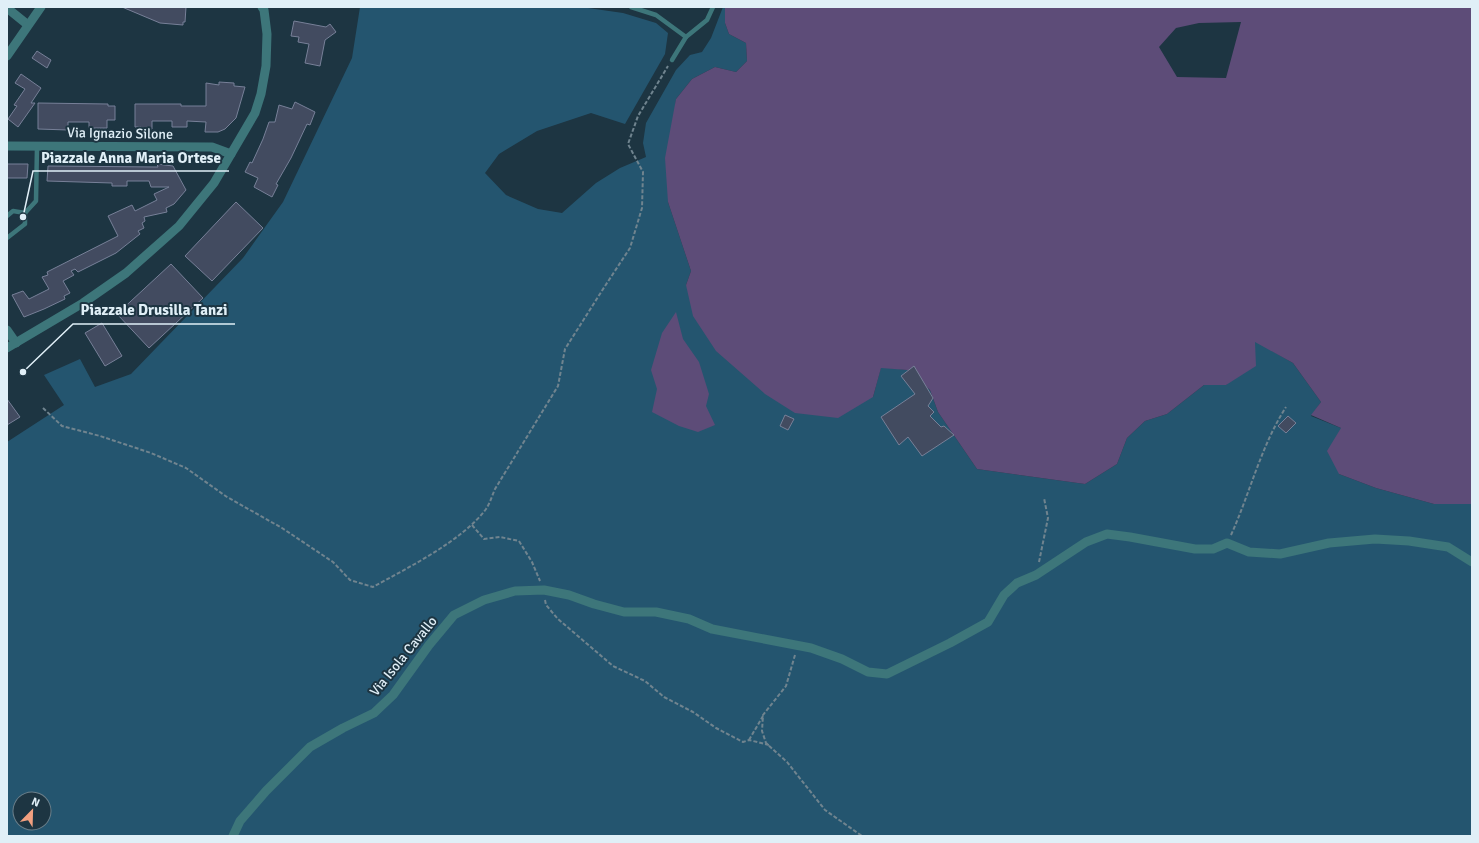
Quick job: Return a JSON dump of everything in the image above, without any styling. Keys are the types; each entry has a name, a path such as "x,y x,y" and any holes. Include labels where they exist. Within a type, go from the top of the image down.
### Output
{"street":[{"path":"7,56 42,7"},
{"path":"7,348 83,303 126,273 179,226 214,183 255,113 261,94 266,66 267,34 264,10 262,7"},
{"path":"7,8 28,25"},
{"name":"Via Ignazio Silone","path":"7,146 212,147 231,154"},
{"path":"7,330 16,343"},
{"name":"Via Isola Cavallo","path":"232,836 240,821 266,791 310,747 343,728 374,714 393,695 429,645 454,615 484,600 515,590 544,590 624,612 656,612 689,619 712,629 811,648 868,672 887,674 950,643 988,622 1004,595 1018,583 1036,575 1086,542 1107,534 1130,536 1195,549 1213,549 1227,543"},
{"path":"1227,543 1249,552 1280,554 1329,543 1375,539 1448,547 1472,562"}],"lane":[{"path":"631,7 656,15 686,37"},
{"path":"672,60 686,37 707,20 713,7"},
{"path":"7,238 25,224 25,213 36,201 37,146"},
{"path":"7,216 13,211 25,213"}],"path":[{"path":"43,408 62,426 100,436 152,453 186,468 227,496 282,528 333,562 350,580 373,587 434,552 472,525 487,508 495,489 558,386 566,349 630,248 642,208 643,172 628,144 638,116 672,60"},
{"path":"1227,543 1241,512 1274,426 1286,407"},
{"path":"1036,575 1048,518 1044,498"},
{"path":"472,525 484,539 500,537 519,541 532,562 544,590 546,605 558,618 613,666 645,681 664,697 693,712 716,728 743,742 750,740 769,745"},
{"path":"750,740 763,715 786,686 793,665 797,645"},
{"path":"763,715 762,731 766,743 787,762 825,810 862,836"}],"shaded area":[{"path":"360,7 581,7 623,13 656,23 668,33 665,54 625,124 591,113 537,131 499,154 485,173 506,195 538,209 562,213 596,183 620,168 646,157 643,143 646,123 676,70 690,55 702,52 711,38 723,7 725,7 725,23 729,34 746,43 747,61 736,72 715,67 692,79 676,99 668,202 691,271 686,285 873,397 881,367 907,370 930,390 938,412 977,469 1085,484 1117,464 1127,438 1145,421 1167,414 1204,385 1226,385 1255,341 1293,363 1321,402 1311,416 1341,428 1339,474 1376,488 1434,504 1472,504 1472,836 7,836 7,442 64,405 44,375 80,359 95,387 131,374 243,258 283,202 352,58"},
{"path":"725,7 1472,7 1472,504 1434,504 1376,488 1339,474 1327,451 1341,428 1311,415 1321,402 1293,363 1255,342 1256,366 1226,385 1204,385 1167,414 1145,421 1127,438 1117,464 1085,484 977,469 938,412 930,390 907,370 881,368 873,397 838,418 795,413 765,394 716,351 693,316 686,285 691,271 668,202 665,158 676,99 692,79 715,67 736,72 747,61 746,43 729,34 725,23","holes":["1241,22 1226,78 1177,77 1159,47 1176,28 1199,23"]},
{"path":"676,312 683,339 699,362 709,394 706,406 715,425 698,432 679,426 652,412 657,389 651,370 662,333"}],"building":[{"path":"122,7 186,7 185,22 183,22 183,25 160,23"},
{"path":"294,21 326,27 330,24 336,32 325,40 320,66 305,63 309,44 298,42 299,37 291,36"},
{"path":"37,51 51,60 47,68 32,58"},
{"path":"21,74 41,88 31,103 35,103 18,127 8,119 17,106 14,105 25,89 15,83"},
{"path":"219,82 234,83 234,86 245,87 236,118 225,129 218,132 205,132 206,122 187,121 187,127 172,127 172,121 152,121 152,129 135,127 135,104 181,104 181,106 206,106 206,83 219,85"},
{"path":"295,102 315,112 310,125 307,124 291,158 276,184 278,185 272,197 254,187 258,178 245,172 250,162 252,163 269,122 275,122 279,105 292,109"},
{"path":"38,103 108,104 108,106 115,106 115,120 107,120 107,128 89,128 89,122 68,122 68,130 38,129"},
{"path":"7,164 28,164 27,178 7,178"},
{"path":"157,164 173,166 186,190 174,204 166,208 167,212 144,217 145,221 142,223 144,228 138,231 140,234 116,253 78,272 75,269 71,271 74,275 63,281 70,293 64,296 65,299 24,317 12,295 23,291 29,299 49,289 42,277 48,275 47,272 118,236 108,216 132,205 135,211 157,200 154,194 169,187 151,187 149,181 127,181 127,186 112,186 112,183 47,181 48,166 158,167"},
{"path":"236,202 263,228 212,281 185,256"},
{"path":"171,264 203,298 149,348 117,314"},
{"path":"102,323 122,356 105,366 85,333"},
{"path":"914,366 933,398 928,406 934,412 930,416 941,427 944,426 954,435 922,456 908,437 899,445 881,417 915,394 901,376"},
{"path":"7,399 20,417 7,425"},
{"path":"785,415 794,419 788,430 780,426"},
{"path":"1288,416 1296,423 1286,433 1278,426"}],"place":[{"name":"Piazzale Anna Maria Ortese","path":"23,217"},
{"name":"Piazzale Drusilla Tanzi","path":"23,372"}]}
